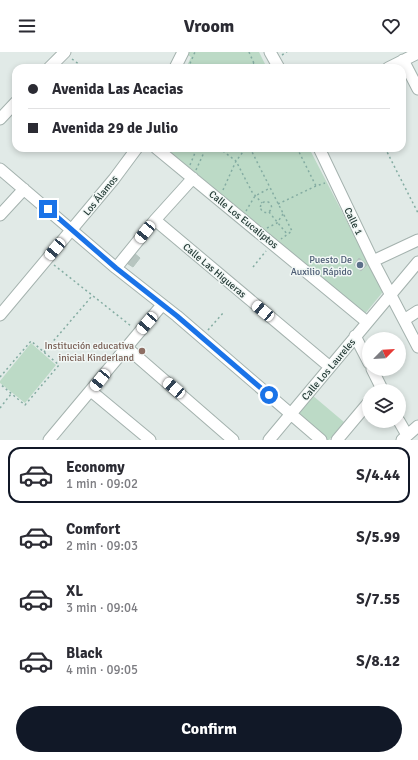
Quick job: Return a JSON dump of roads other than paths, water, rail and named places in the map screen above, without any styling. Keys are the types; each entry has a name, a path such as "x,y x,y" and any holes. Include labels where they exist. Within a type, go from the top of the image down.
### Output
{"street":[{"path":"53,64 64,52"},
{"path":"177,64 183,52"},
{"path":"270,52 276,64"},
{"path":"396,64 418,53"},
{"path":"404,60 406,64"},
{"path":"406,64 418,89"},
{"path":"0,119 12,106"},
{"name":"Los Álamos","path":"0,315 134,152"},
{"name":"Calle Los Eucaliptos","path":"161,152 274,239 367,322"},
{"name":"Calle 1","path":"321,152 373,261 418,347"},
{"path":"0,169 116,268 202,337 321,440"},
{"path":"116,268 155,220 193,178"},
{"path":"0,215 24,189"},
{"name":"Calle Las Higueras","path":"155,220 330,366"},
{"path":"373,261 418,240"},
{"name":"Calle Los Laureles","path":"269,440 418,262"},
{"path":"49,440 162,305"},
{"path":"404,320 418,311"},
{"path":"355,336 362,350"},
{"path":"126,347 233,440"},
{"path":"91,391 150,440"},
{"path":"337,440 362,410"},
{"path":"401,428 404,438 418,426"}],"place":[{"name":"Puesto De Auxilio Rápido","path":"360,265"},
{"name":"Institución educativa inicial Kinderland","path":"142,351"}]}
